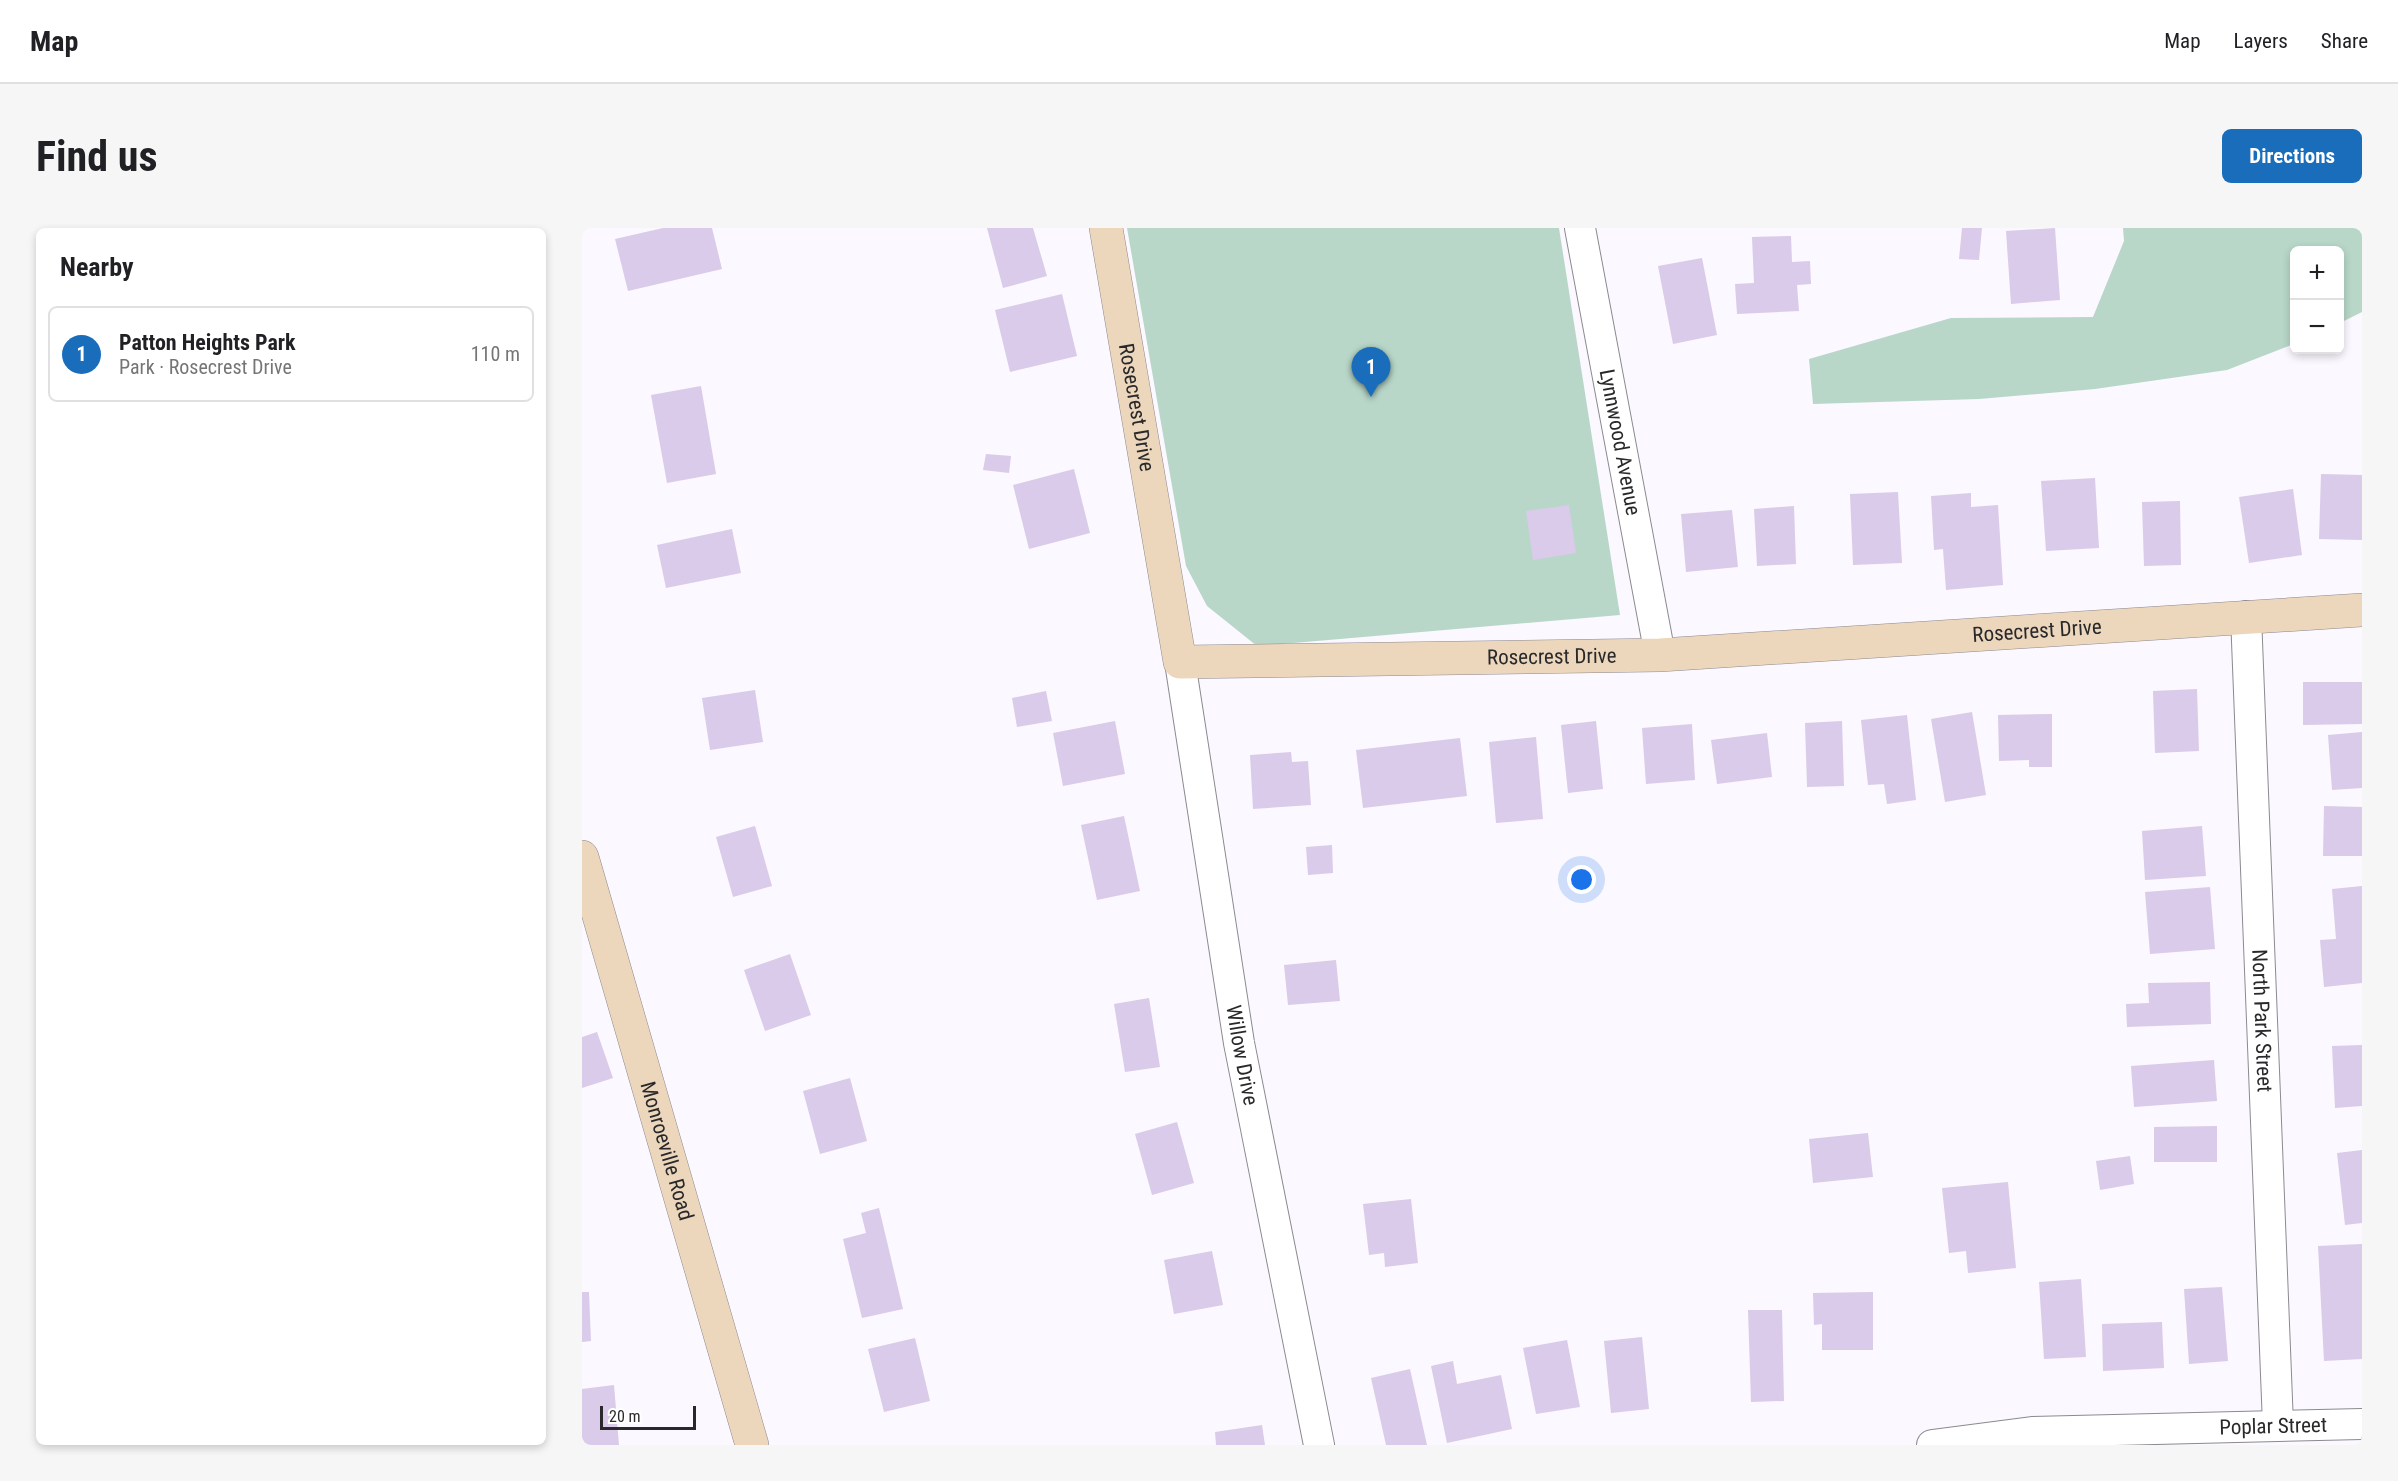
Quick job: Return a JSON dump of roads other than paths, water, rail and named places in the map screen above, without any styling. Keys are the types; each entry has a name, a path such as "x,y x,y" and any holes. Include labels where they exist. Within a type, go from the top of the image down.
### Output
{"street":[{"name":"Rosecrest Drive","path":"1106,228 1180,662 1660,655 2362,610"},
{"name":"Lynnwood Avenue","path":"1580,228 1660,655"},
{"name":"North Park Street","path":"2246,616 2278,1425"},
{"name":"Willow Drive","path":"1180,662 1239,1043 1319,1445"},
{"name":"Monroeville Road","path":"582,857 752,1445"},
{"name":"Poplar Street","path":"1932,1445 2032,1432 2362,1424"}],"place":[{"name":"Patton Heights Park","path":"1371,397"}]}
